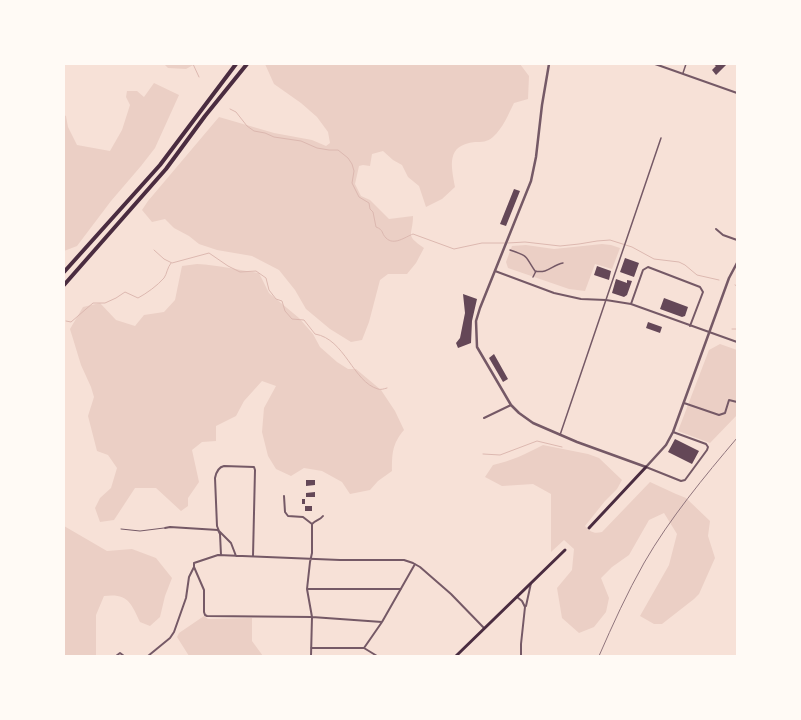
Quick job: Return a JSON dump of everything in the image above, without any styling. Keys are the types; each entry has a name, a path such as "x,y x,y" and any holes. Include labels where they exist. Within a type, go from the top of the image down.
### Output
{"highway":[{"path":"64,272 160,165 236,64"},
{"path":"64,284 166,169 205,116 247,64"}],"main road":[{"path":"589,528 646,467"},
{"path":"456,656 565,550"}],"street":[{"path":"549,64 531,181 504,246 476,321 477,347 511,405 533,423 560,435 681,481 685,480 708,447 706,444 673,432"},
{"path":"655,64 737,93"},
{"path":"683,73 686,64"},
{"path":"560,435 624,249 660,138"},
{"path":"716,229 723,235 737,240"},
{"path":"510,250 522,253 526,256 536,271"},
{"path":"646,467 666,445 673,432 729,278 737,262"},
{"path":"536,271 547,270 563,263"},
{"path":"631,304 643,270 648,267 700,287 703,292 690,326"},
{"path":"495,271 554,293 581,299 606,300 631,304 737,342"},
{"path":"533,277 536,271"},
{"path":"684,403 719,415 725,413 729,400 737,402"},
{"path":"484,418 511,405"},
{"path":"221,555 219,531 216,522 215,478 217,472 222,466 224,466 254,467 255,470 253,556"},
{"path":"284,496 285,512 288,516 303,517 312,524"},
{"path":"312,524 315,521 320,520 323,516"},
{"path":"311,656 312,617 307,589 312,553 312,524"},
{"path":"165,528 218,530 231,543 236,556"},
{"path":"148,656 170,638 180,619 186,598 189,577 194,564 221,555 340,560 404,560 416,564 451,594 484,628"},
{"path":"364,648 382,622 416,564"},
{"path":"194,567 204,590 205,615 312,617 382,622"},
{"path":"521,656 525,607 531,582"},
{"path":"307,589 401,589"},
{"path":"517,597 522,601 525,607"},
{"path":"312,648 364,648 377,656"},
{"path":"116,656 120,653 124,656"}],"lane":[{"path":"121,529 140,531 165,528"}],"shaded area":[{"path":"164,64 195,64 186,69 168,68"},
{"path":"265,64 520,64 529,76 528,99 514,103 500,130 487,141 466,144 459,147 455,152 452,171 455,187 442,199 426,207 419,186 408,177 402,165 393,160 383,151 372,154 370,166 359,166 355,184 361,196 370,200 389,219 413,216 412,237 424,248 416,263 407,274 388,274 380,280 369,322 362,340 351,342 330,329 306,309 295,290 279,270 252,256 217,250 199,244 189,236 174,228 165,219 152,222 142,210 219,117 274,133 312,140 326,146 330,143 328,132 317,117 301,103 274,84"},
{"path":"154,83 179,95 155,148 111,201 77,246 64,251 64,115 66,116 68,127 77,145 110,151 122,130 130,105 126,97 127,91 137,91 144,97"},
{"path":"602,244 620,248 612,269 595,264 585,291 569,289 508,268 506,262 512,246 526,245 554,249"},
{"path":"197,264 220,266 259,273 269,293 299,318 313,334 320,347 337,362 348,369 356,369 381,390 395,411 404,430 395,445 392,459 392,471 378,481 370,490 350,494 342,482 322,471 304,468 291,476 276,469 268,456 262,432 264,408 276,386 262,381 244,401 236,416 216,426 216,441 202,442 192,450 199,482 188,498 188,506 181,511 156,488 135,488 114,520 100,522 95,508 100,498 111,488 117,468 108,455 97,451 88,416 94,397 81,365 70,329 83,307 100,303 116,320 135,326 144,315 164,312 175,300 182,266"},
{"path":"720,344 737,350 737,415 710,443 678,431 709,350"},
{"path":"543,445 588,454 599,458 622,480 617,489 605,501 585,526 592,532 602,532 650,482 686,498 710,521 708,536 715,558 699,594 662,624 654,624 640,616 669,565 677,534 664,513 649,520 629,555 612,567 601,578 609,598 606,612 594,627 579,633 562,618 557,588 572,570 574,549 564,540 551,552 551,494 533,484 502,486 485,477 493,465 518,457"},
{"path":"64,526 107,551 132,549 156,558 172,578 165,596 160,617 150,626 140,622 131,605 124,598 112,595 104,596 96,615 96,656 64,656"},
{"path":"204,616 208,619 252,618 252,641 263,656 189,656 177,637 179,633"}],"building":[{"path":"713,64 727,64 716,75 712,70 716,66"},
{"path":"514,189 520,191 506,226 500,224"},
{"path":"625,258 639,263 634,277 620,272"},
{"path":"597,266 611,271 609,280 594,275"},
{"path":"616,279 627,283 627,280 632,281 627,295 624,297 612,293"},
{"path":"463,294 477,299 472,321 471,343 458,348 456,343 460,338 465,313"},
{"path":"664,298 688,307 685,316 682,317 660,309"},
{"path":"648,322 662,327 660,333 646,328"},
{"path":"494,354 508,379 503,382 489,358"},
{"path":"675,439 699,451 692,464 668,452"},
{"path":"306,480 315,480 315,485 306,486"},
{"path":"315,492 315,497 306,497 306,493"},
{"path":"302,499 305,499 305,504 302,504"},
{"path":"305,506 312,506 312,511 305,511"}],"waterway":[{"path":"193,64 199,77"},
{"path":"230,109 236,112 247,126 254,131 265,133 274,137 301,141 317,148 338,150 348,158 354,171 352,183 359,197 369,203 370,209 373,212 376,227 380,229 384,236 389,240 396,241 413,234 454,249 482,243 505,243"},
{"path":"508,243 525,242 560,246 610,240 632,247 654,259 679,262 697,275 719,280"},
{"path":"154,250 164,259 172,263 209,253 240,272 256,271 266,278 269,290 276,299 282,301 285,311 292,319 304,320 315,334 334,344 369,385 379,389 387,388"},
{"path":"66,321 71,322 93,303 105,303 125,292 138,298 161,281 171,263"},
{"path":"732,329 737,329"},
{"path":"483,454 500,455 537,441 562,447"}],"railway":[{"path":"599,656 626,597 654,546 688,498 737,438"}]}
